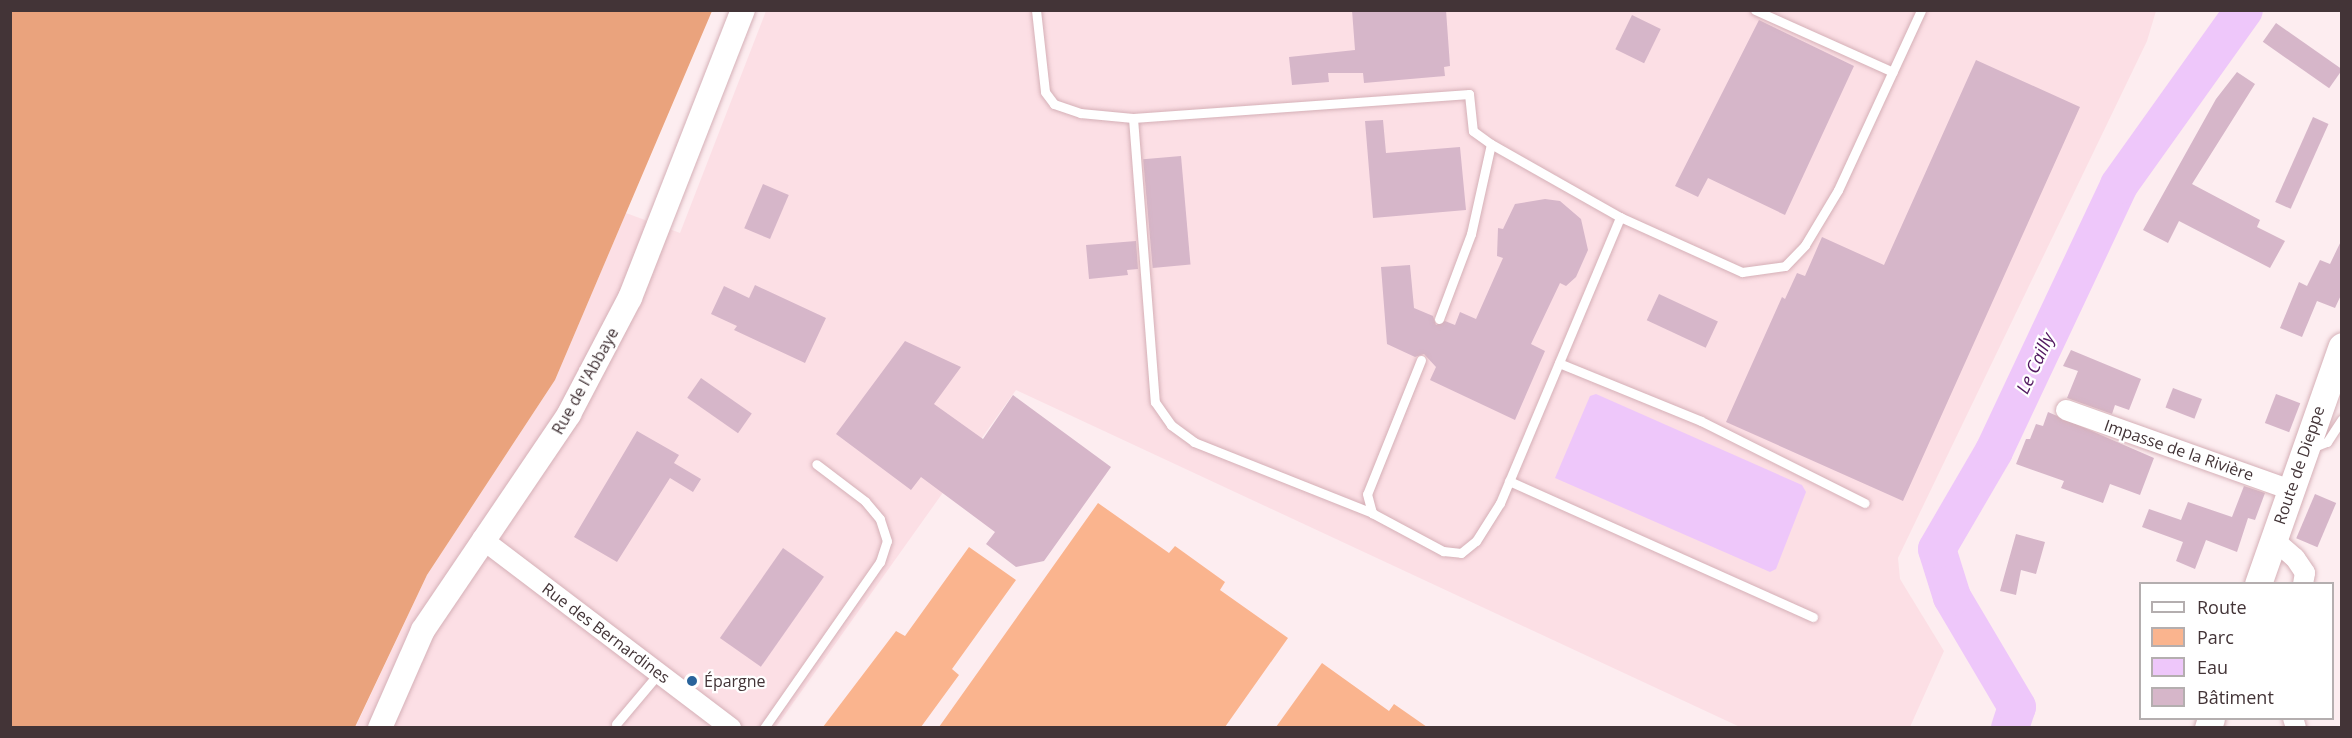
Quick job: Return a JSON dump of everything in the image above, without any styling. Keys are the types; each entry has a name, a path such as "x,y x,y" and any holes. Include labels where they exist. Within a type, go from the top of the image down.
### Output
{"main road":[{"name":"Route de Dieppe","path":"2259,582 2342,346"}],"street":[{"name":"Rue de l'Abbaye","path":"380,728 423,630 482,539 569,414 630,298 743,10"},
{"name":"Impasse de la Rivière","path":"2066,410 2291,490"},
{"name":"Rue des Bernardines","path":"482,539 730,728"},
{"path":"2273,539 2295,558 2305,573 2303,582"}],"lane":[{"path":"1036,10 1045,92 1054,104 1080,113 1133,118 1468,94 1473,131 1491,144 1620,217 1742,272 1785,266 1823,218 1921,10"},
{"path":"1755,10 1893,72"},
{"path":"1133,118 1155,402 1171,425 1194,442 1372,513 1443,551 1461,553 1476,541 1509,481 1620,217"},
{"path":"1439,319 1471,234 1491,144"},
{"path":"1372,513 1367,494 1421,360"},
{"path":"1559,363 1701,421 1865,503"},
{"path":"2304,452 2327,442 2342,419"},
{"path":"764,728 880,562 887,541 880,519 865,501 816,464"},
{"path":"1509,481 1813,617"},
{"path":"616,724 659,673"}],"shaded area":[{"path":"10,11 712,11 555,380 427,575 355,727 11,727"},
{"path":"766,11 2156,11 2147,41 1898,558 1900,579 1944,651 1910,727 1740,727 1016,390 776,727 355,728 427,575 555,380 626,213 680,233"}],"green space":[{"path":"1098,503 1169,553 1175,546 1225,582 1220,590 1288,638 1225,727 939,727"},
{"path":"969,547 1016,580 952,669 959,675 921,727 823,727 896,631 905,636"},
{"path":"1322,663 1389,711 1394,704 1427,727 1276,727"}],"water":[{"path":"1596,394 1802,485 1806,492 1776,569 1770,572 1555,478 1590,396"}],"building":[{"path":"1352,10 1446,10 1450,66 1444,67 1445,76 1364,83 1363,73 1328,73 1329,82 1292,85 1289,57 1355,50"},
{"path":"1632,15 1661,29 1644,63 1615,49"},
{"path":"1759,20 1854,66 1785,215 1708,178 1698,197 1675,186"},
{"path":"2276,23 2342,69 2329,88 2263,42"},
{"path":"1976,60 2080,107 1903,501 1726,422 1782,297 1785,299 1797,273 1805,276 1822,237 1884,265"},
{"path":"2237,72 2255,84 2192,184 2260,220 2257,227 2285,241 2270,268 2179,221 2168,243 2143,230 2216,99"},
{"path":"2313,117 2329,124 2291,209 2275,202"},
{"path":"1383,120 1386,153 1460,147 1466,210 1373,218 1365,121"},
{"path":"1181,156 1190,265 1153,268 1143,159"},
{"path":"763,184 789,195 770,239 744,228"},
{"path":"1545,199 1560,201 1581,219 1588,250 1576,277 1566,286 1560,283 1531,344 1545,351 1515,420 1430,380 1436,367 1424,354 1415,357 1387,344 1381,267 1410,265 1414,308 1433,316 1436,325 1445,321 1455,325 1460,312 1476,319 1503,258 1497,256 1498,228 1503,229 1515,204"},
{"path":"2342,239 2342,293 2335,308 2317,301 2302,337 2280,328 2299,282 2307,286 2320,260 2330,264"},
{"path":"1136,241 1138,269 1127,270 1128,275 1089,279 1086,245"},
{"path":"755,285 826,318 805,363 734,330 737,326 711,314 724,286 749,298"},
{"path":"1659,294 1718,321 1706,348 1647,320"},
{"path":"905,341 961,367 934,404 983,439 1013,395 1111,467 1044,561 1016,567 986,544 995,532 921,477 911,490 836,434"},
{"path":"2071,350 2141,379 2129,410 2115,405 2112,414 2067,398 2078,371 2063,366"},
{"path":"701,378 752,414 738,433 687,398"},
{"path":"2173,388 2202,399 2194,419 2165,408"},
{"path":"2276,394 2300,403 2289,432 2265,423"},
{"path":"2048,412 2154,458 2140,495 2110,484 2103,503 2061,488 2064,481 2016,464 2026,439 2030,439 2036,424 2043,426"},
{"path":"637,431 679,455 674,463 701,479 693,492 670,478 617,562 574,537"},
{"path":"2244,486 2265,493 2255,520 2248,518 2237,552 2206,540 2195,569 2176,561 2183,542 2142,527 2149,509 2181,520 2188,502 2232,517"},
{"path":"2315,494 2336,503 2317,547 2296,538"},
{"path":"2016,534 2045,542 2036,574 2021,570 2016,595 2000,591"},
{"path":"783,548 824,577 761,667 720,638"}],"waterway":[{"name":"Le Cailly","path":"2010,728 2017,707 1952,597 1937,549 1994,451 2119,185 2244,10"}],"place":[{"name":"Épargne","path":"692,681"}]}
